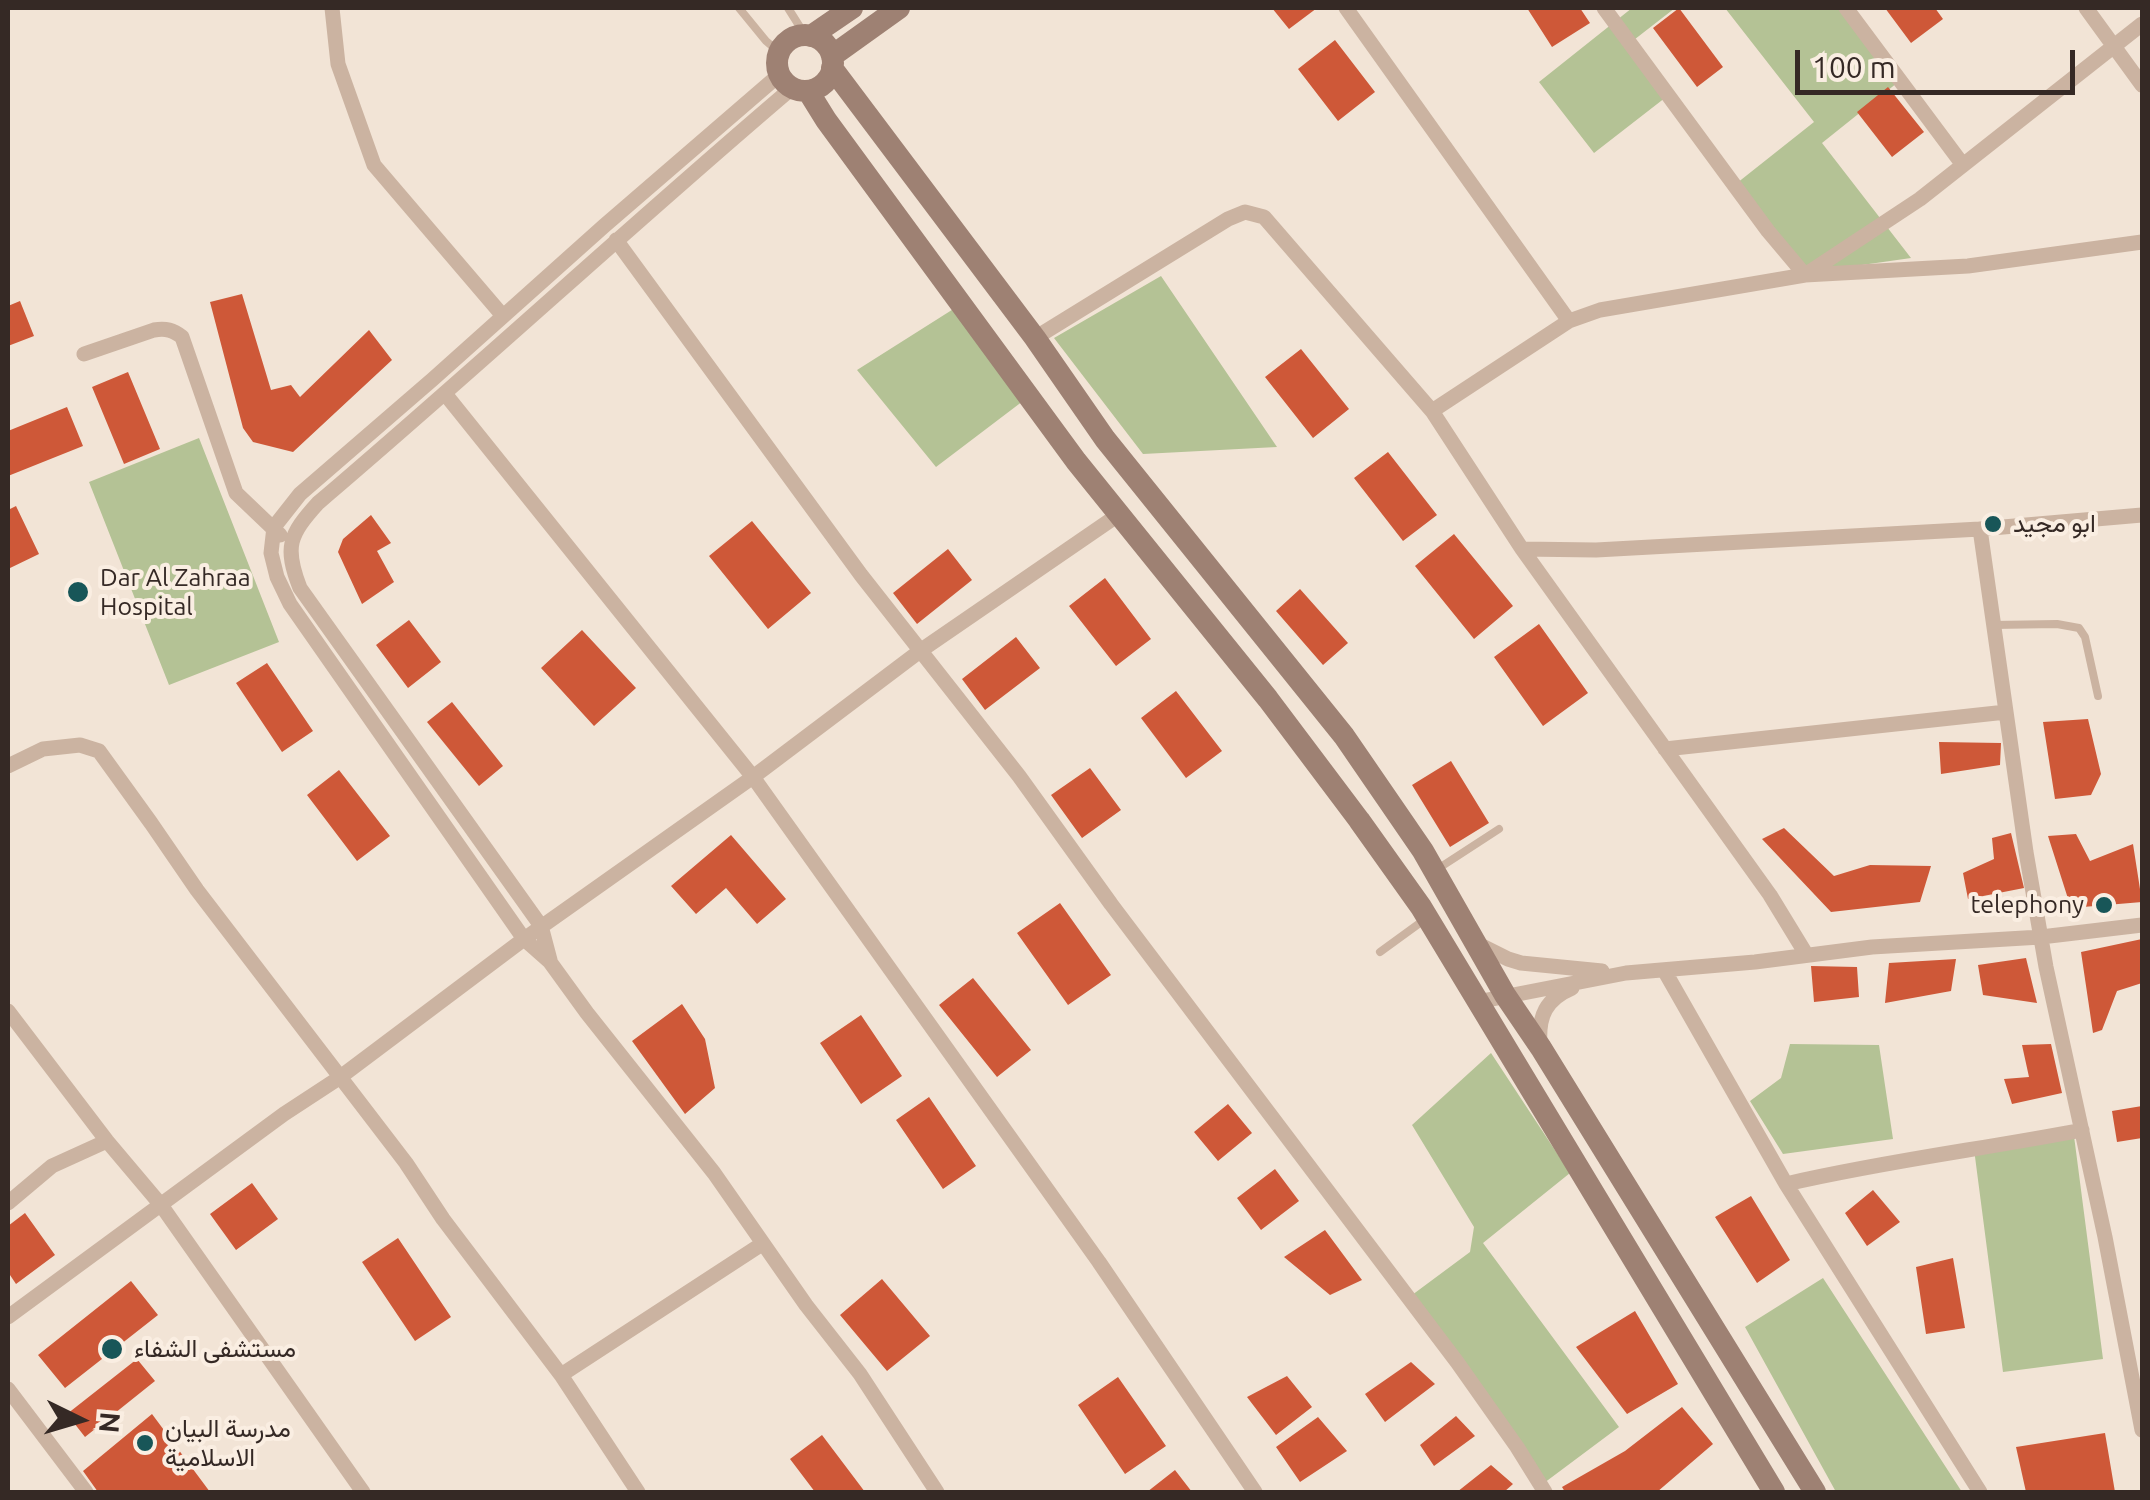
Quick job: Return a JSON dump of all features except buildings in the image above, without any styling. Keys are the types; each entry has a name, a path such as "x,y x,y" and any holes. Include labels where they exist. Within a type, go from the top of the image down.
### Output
{"street":[{"path":"332,8 338,64 374,166 503,316"},
{"path":"808,36 852,8"},
{"path":"790,77 824,84 832,62 899,8"},
{"path":"1346,8 1569,321"},
{"path":"1604,8 1805,276"},
{"path":"1846,8 1963,164"},
{"path":"2086,8 2142,85"},
{"path":"1805,276 1920,199 2142,24"},
{"path":"1774,1492 1428,918 1301,741 1118,516 826,120 790,77 786,43 808,36 824,43 832,62 1036,338 1105,439 1322,706 1396,810 1505,995 1815,1492"},
{"path":"550,962 541,926 300,588 291,565 290,547 304,519 318,503 534,315 790,77"},
{"path":"790,77 618,214 300,494 274,528 272,553 277,577 290,604 524,938 550,962 714,1173 860,1374 937,1492"},
{"path":"1036,338 1228,218 1246,212 1264,217 1432,411 1522,549 1770,895 1806,954"},
{"path":"616,240 861,576 1019,776 1457,1362 1544,1492"},
{"path":"1432,411 1569,321 1600,310 1805,276 1968,266 2142,242"},
{"path":"521,300 534,315"},
{"path":"84,354 165,328 182,337 236,493 290,547"},
{"path":"446,394 753,777 1100,1262 1254,1492"},
{"path":"1076,461 1105,439"},
{"path":"1522,549 1596,550 1980,529 2142,515"},
{"path":"8,1317 284,1114 339,1078 524,938 753,777 920,651 1118,516"},
{"path":"1980,529 2041,936 2142,1430"},
{"path":"1665,749 2006,712"},
{"path":"8,766 42,748 80,745 99,752 152,822 196,890 406,1163 443,1219 561,1376 638,1492"},
{"path":"1477,1002 1626,973 1872,947 2142,925"},
{"path":"1470,932 1493,953 1521,963 1626,973"},
{"path":"1664,970 1786,1184 1980,1492"},
{"path":"1541,1048 1539,1031 1546,1004 1560,993 1626,973"},
{"path":"8,1011 106,1141 160,1205 364,1492"},
{"path":"1786,1184 1854,1168 2082,1130"},
{"path":"8,1203 52,1166 106,1141"},
{"path":"561,1376 762,1244"},
{"path":"8,1388 86,1492"}],"lane":[{"path":"739,8 790,77"},
{"path":"788,8 808,36"},
{"path":"1993,624 2079,628 2085,637 2098,696"},
{"path":"1434,871 1499,829"},
{"path":"1380,952 1428,918"}],"green space":[{"path":"1632,8 1675,8 1630,43 1670,94 1594,153 1539,82"},
{"path":"1725,8 1847,8 1902,79 1822,143 1911,258 1799,274 1732,187 1814,122"},
{"path":"1161,276 1277,447 1143,454 1054,338"},
{"path":"955,308 1023,401 936,467 857,370"},
{"path":"199,438 279,642 169,685 89,482"},
{"path":"1790,1044 1879,1045 1893,1139 1783,1154 1750,1101 1781,1078"},
{"path":"1491,1053 1570,1173 1483,1243 1619,1427 1544,1483 1408,1298 1470,1252 1474,1227 1412,1125"},
{"path":"2074,1136 2103,1359 2003,1372 1974,1149"},
{"path":"1823,1278 1962,1492 1836,1492 1745,1327"}],"place":[{"name":"ابو مجيد","path":"1993,524"},
{"name":"Dar Al Zahraa Hospital","path":"78,592"},
{"name":"telephony","path":"2104,905"},
{"name":"مستشفى الشفاء","path":"112,1349"},
{"name":"مدرسة البيان الاسلامية","path":"145,1443"}]}
